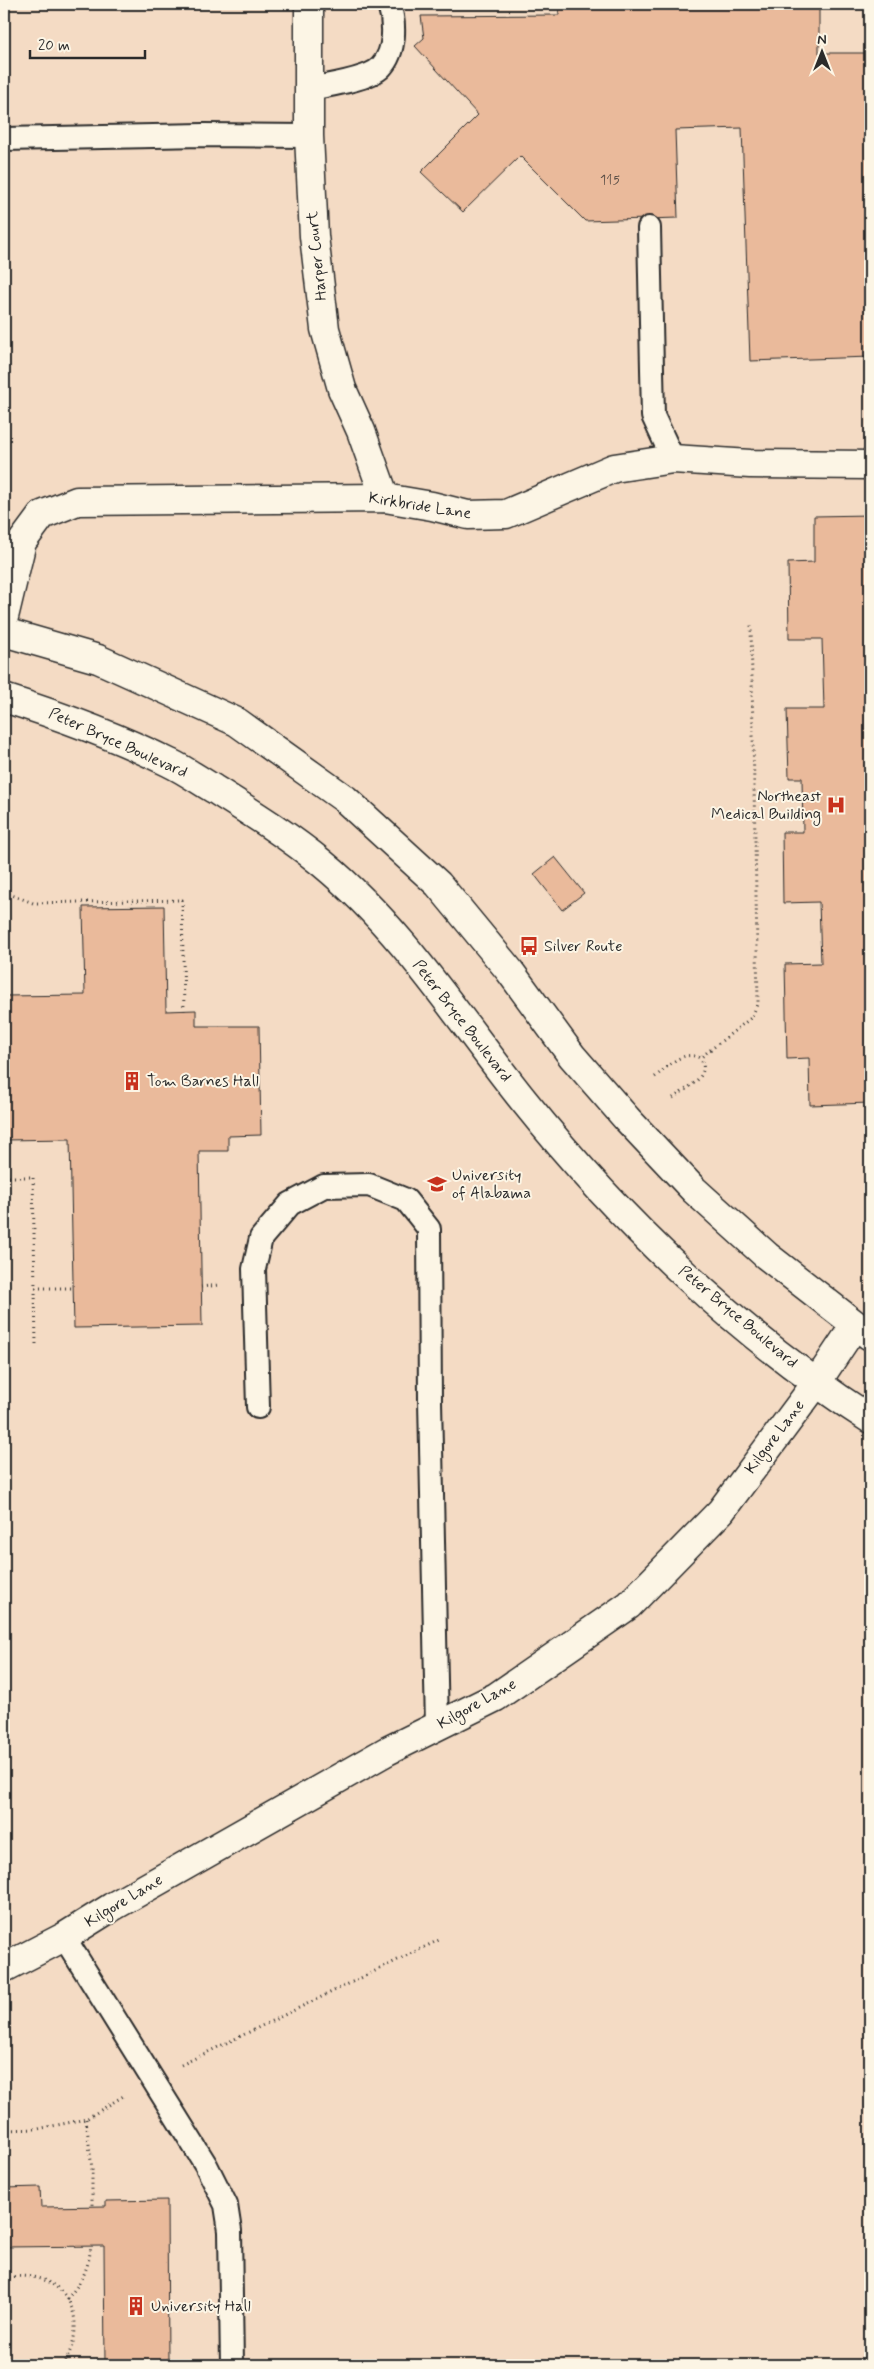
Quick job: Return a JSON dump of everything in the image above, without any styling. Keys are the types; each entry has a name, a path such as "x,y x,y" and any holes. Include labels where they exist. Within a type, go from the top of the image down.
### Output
{"street":[{"name":"Harper Court","path":"309,4 309,136 314,236 325,329 342,389 361,431 385,498"},
{"name":"Kirkbride Lane","path":"4,617 22,542 42,515 77,501 385,498 432,506 468,516 506,514 614,468 673,459 750,464 870,465"},
{"path":"4,632 98,659 236,722 345,799 438,884 509,970 572,1056 627,1120 694,1190 767,1256 863,1330"},
{"name":"Peter Bryce Boulevard","path":"4,698 75,721 172,764 259,817 324,865 378,916 446,996 524,1101 592,1179 661,1252 743,1323 817,1382 870,1419"},
{"name":"Kilgore Lane","path":"4,1968 64,1937 112,1907 387,1751 496,1697 629,1606 721,1511 817,1382 863,1330"}],"lane":[{"path":"309,89 348,81 380,68 390,52 394,21 389,4"},
{"path":"4,139 203,135 309,136"},
{"path":"649,228 653,416 673,459"},
{"path":"258,1407 254,1269 261,1238 290,1204 324,1186 369,1185 406,1200 429,1229 430,1401 437,1727"},
{"path":"64,1937 206,2165 226,2205 230,2230 232,2365"}],"path":[{"path":"700,1058 752,1017 758,1002 751,624"},
{"path":"4,892 33,903 182,900 184,1011"},
{"path":"655,1077 680,1057 689,1055 700,1058 704,1065 701,1077 673,1098"},
{"path":"4,1177 33,1177 36,1345"},
{"path":"201,1286 219,1285"},
{"path":"35,1288 73,1288"},
{"path":"4,2130 38,2129 86,2119 152,2079 439,1940"},
{"path":"86,2119 92,2169 92,2206"},
{"path":"67,2299 79,2285 88,2267 91,2246"},
{"path":"4,2278 19,2275 38,2278 54,2285 67,2299 75,2315 77,2332 72,2350 63,2365"}],"shaded area":[{"name":"University of Alabama","path":"4,4 870,4 870,2365 4,2365"}],"building":[{"path":"558,4 819,4 819,53 870,53 870,357 750,361 742,128 675,130 678,218 585,221 520,156 463,212 421,172 478,115 415,46 424,38 421,16 559,15"},
{"name":"Northeast Medical Building","path":"870,515 870,1103 810,1105 809,1058 787,1059 785,964 821,963 819,902 783,903 782,832 803,832 802,778 789,778 787,709 824,709 822,639 789,639 788,563 814,562 814,516"},
{"path":"555,857 584,893 562,910 534,874"},
{"name":"Tom Barnes Hall","path":"164,906 166,1011 196,1010 196,1026 259,1026 261,1135 228,1136 228,1151 199,1151 202,1326 74,1328 70,1139 4,1140 4,996 85,995 83,907"},
{"name":"University Hall","path":"40,2187 41,2207 106,2206 106,2201 167,2200 168,2365 105,2365 104,2246 4,2247 4,2188"}],"place":[{"name":"Northeast Medical Building","path":"836,805"},
{"name":"Silver Route","path":"529,946"},
{"name":"Tom Barnes Hall","path":"132,1081"},
{"name":"University of Alabama","path":"437,1184"},
{"name":"University Hall","path":"136,2306"}]}
